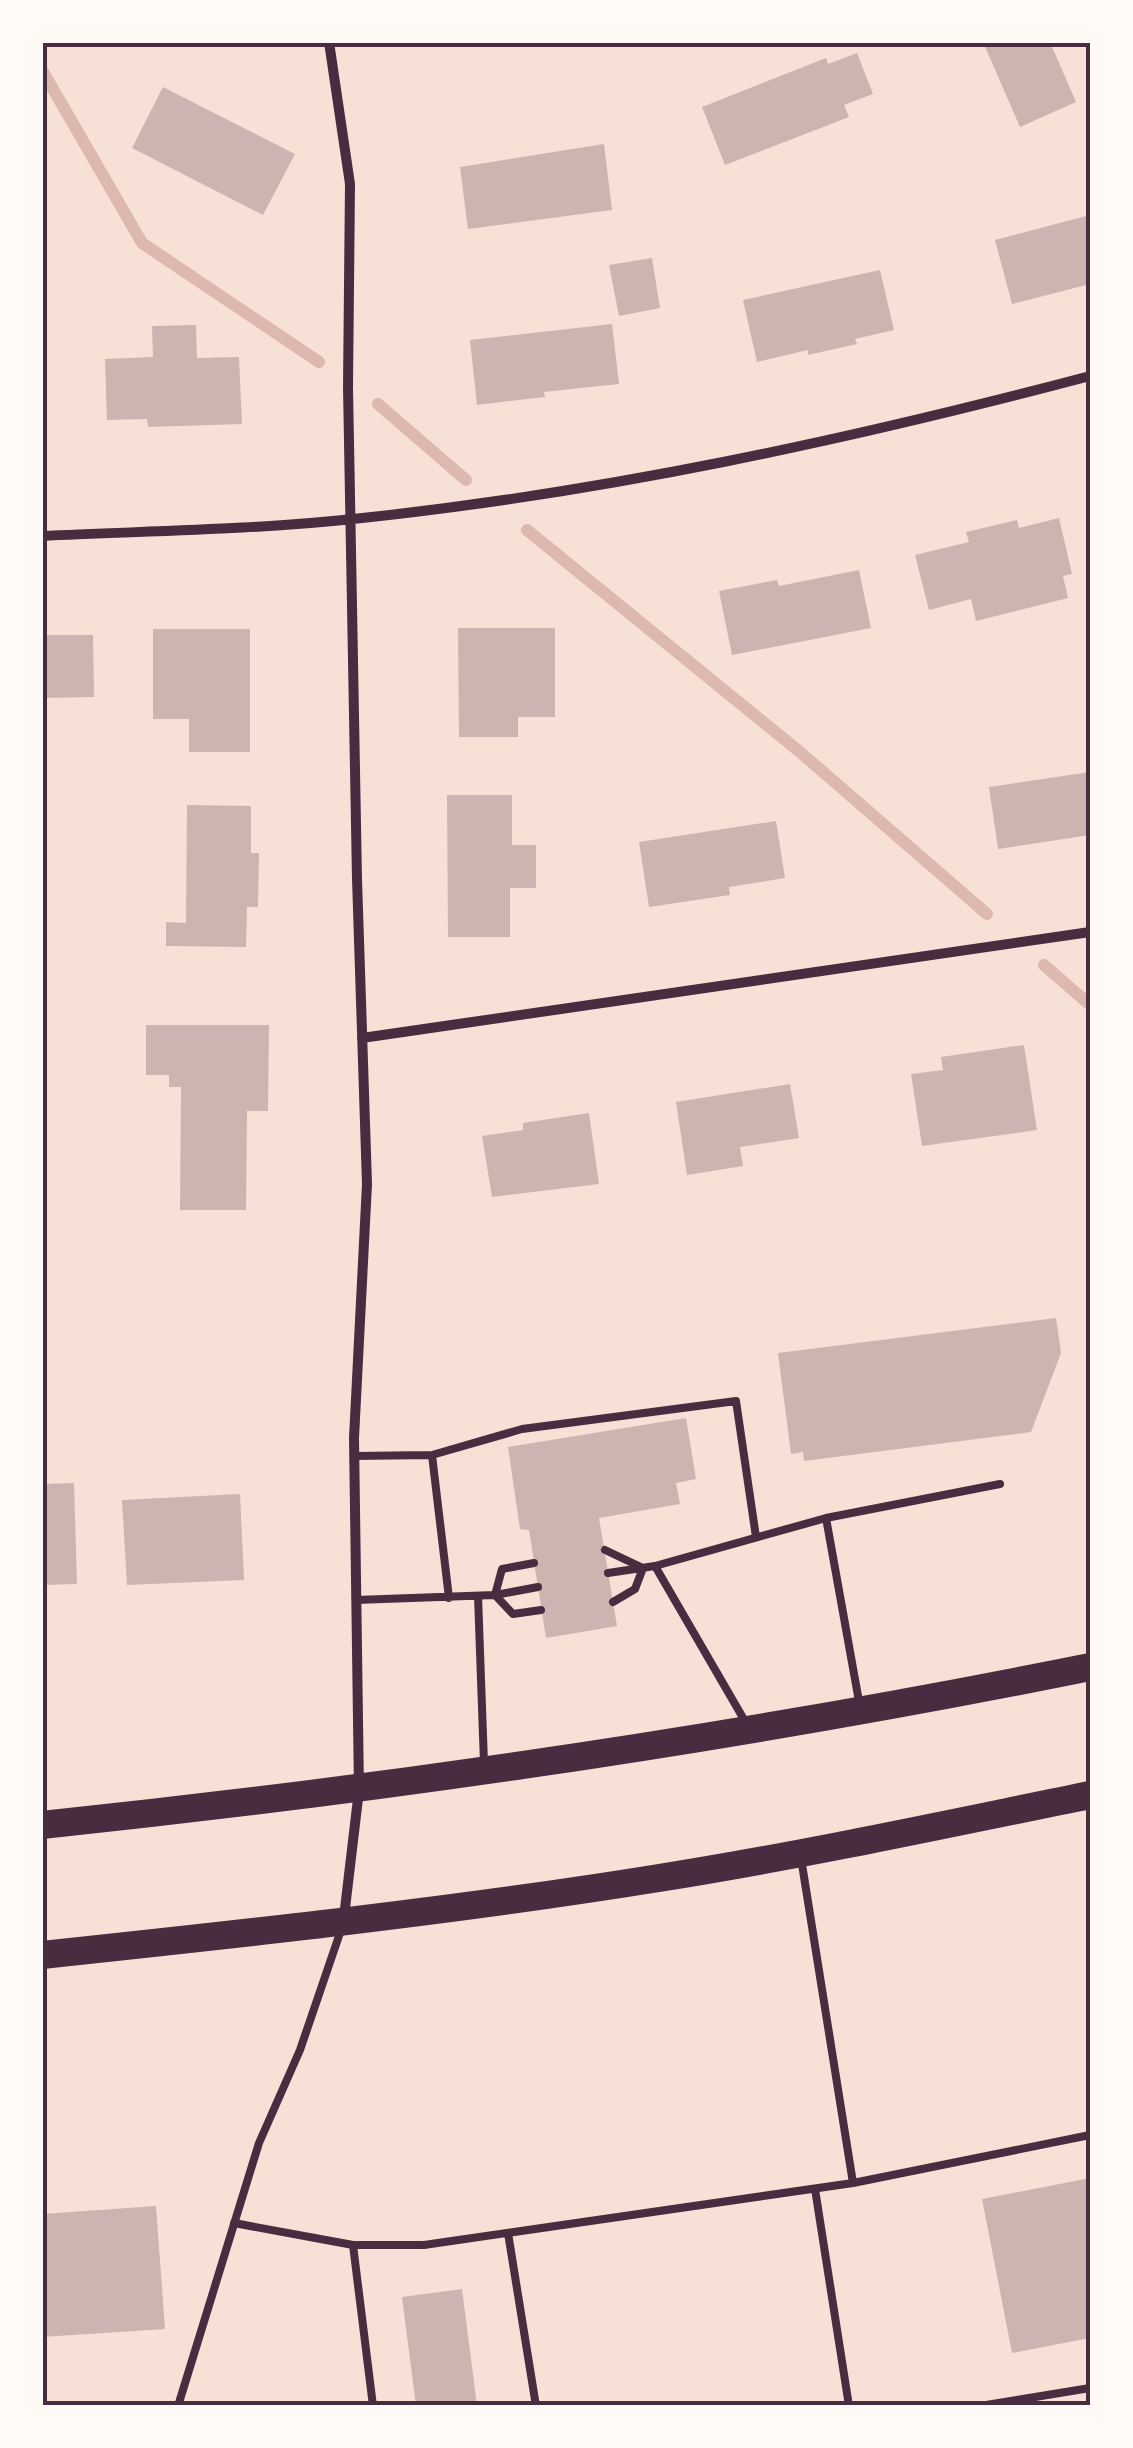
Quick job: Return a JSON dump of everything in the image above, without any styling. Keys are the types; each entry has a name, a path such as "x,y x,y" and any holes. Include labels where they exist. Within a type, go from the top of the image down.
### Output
{"highway":[{"path":"42,1825 360,1790 485,1772 751,1731 1090,1667"},
{"path":"42,1955 344,1923 658,1878 1090,1795"}],"street":[{"path":"329,42 350,184 356,879 366,1184 354,1456 360,1790 344,1923"},
{"path":"453,42 529,42"},
{"path":"42,536 351,520 670,474 923,420 1090,376"},
{"path":"362,1038 1090,932"}],"lane":[{"path":"354,1456 432,1455 522,1429 736,1400 756,1537"},
{"path":"432,1455 449,1598"},
{"path":"608,1573 655,1566 826,1518 1000,1484"},
{"path":"826,1518 860,1711"},
{"path":"605,1550 643,1568"},
{"path":"495,1595 502,1569 534,1563"},
{"path":"655,1566 751,1731"},
{"path":"613,1602 634,1589 643,1568"},
{"path":"356,1600 495,1595 538,1587"},
{"path":"495,1595 513,1614 542,1610"},
{"path":"478,1596 485,1772"},
{"path":"800,1853 854,2184"},
{"path":"178,2406 259,2143 300,2050 344,1923"},
{"path":"234,2223 353,2246 424,2246 854,2184 1090,2135"},
{"path":"815,2189 849,2406"},
{"path":"508,2233 536,2406"},
{"path":"353,2246 374,2406"},
{"path":"980,2406 1090,2388"}],"building":[{"path":"983,42 1050,42 1076,102 1020,127"},
{"path":"857,53 873,94 844,105 849,117 725,165 702,107 826,58 828,64"},
{"path":"163,87 295,154 263,215 132,148"},
{"path":"604,144 612,210 468,229 460,167"},
{"path":"1090,215 1090,284 1012,304 995,240"},
{"path":"652,258 660,308 619,316 609,265"},
{"path":"880,270 894,330 855,339 857,344 757,362 743,300"},
{"path":"612,324 619,384 544,392 545,397 477,405 470,340"},
{"path":"196,325 197,358 239,357 242,424 148,427 147,419 107,420 105,359 153,357 152,326"},
{"path":"1059,518 1072,574 1063,576 1068,598 976,621 971,599 929,610 915,555 969,542 966,532 1017,520 1019,528"},
{"path":"859,570 871,628 732,655 719,591 777,580 779,586"},
{"path":"458,628 555,628 555,717 518,717 518,737 459,737"},
{"path":"153,629 250,629 250,752 189,752 189,719 153,719"},
{"path":"42,635 93,635 94,697 42,698"},
{"path":"1090,772 1090,835 998,849 989,787"},
{"path":"447,795 512,795 512,845 536,845 536,888 510,888 510,937 448,937"},
{"path":"187,805 251,806 251,853 259,853 258,907 247,907 246,947 166,946 166,922 186,923"},
{"path":"776,821 785,878 729,887 730,895 649,907 639,842"},
{"path":"146,1025 269,1025 268,1111 247,1111 246,1210 180,1210 181,1087 169,1087 169,1075 146,1075"},
{"path":"1024,1045 1037,1130 922,1146 911,1074 943,1070 941,1057"},
{"path":"790,1084 799,1138 740,1147 743,1166 687,1175 676,1102"},
{"path":"589,1113 599,1184 492,1197 482,1136 523,1130 523,1123"},
{"path":"1056,1318 1061,1353 1031,1432 804,1461 803,1452 791,1454 778,1353"},
{"path":"686,1418 696,1479 676,1483 680,1504 599,1518 617,1626 546,1638 529,1530 520,1529 508,1447"},
{"path":"74,1483 77,1584 42,1585 42,1484"},
{"path":"240,1494 244,1580 127,1585 122,1500"},
{"path":"1090,2178 1090,2338 1012,2353 982,2199"},
{"path":"156,2206 165,2329 42,2337 42,2214"},
{"path":"462,2289 477,2406 416,2406 402,2297"}],"waterway":[{"path":"42,70 142,243 319,362"},
{"path":"378,404 466,480"},
{"path":"527,530 800,752 987,914"},
{"path":"1044,965 1090,1005"}]}
